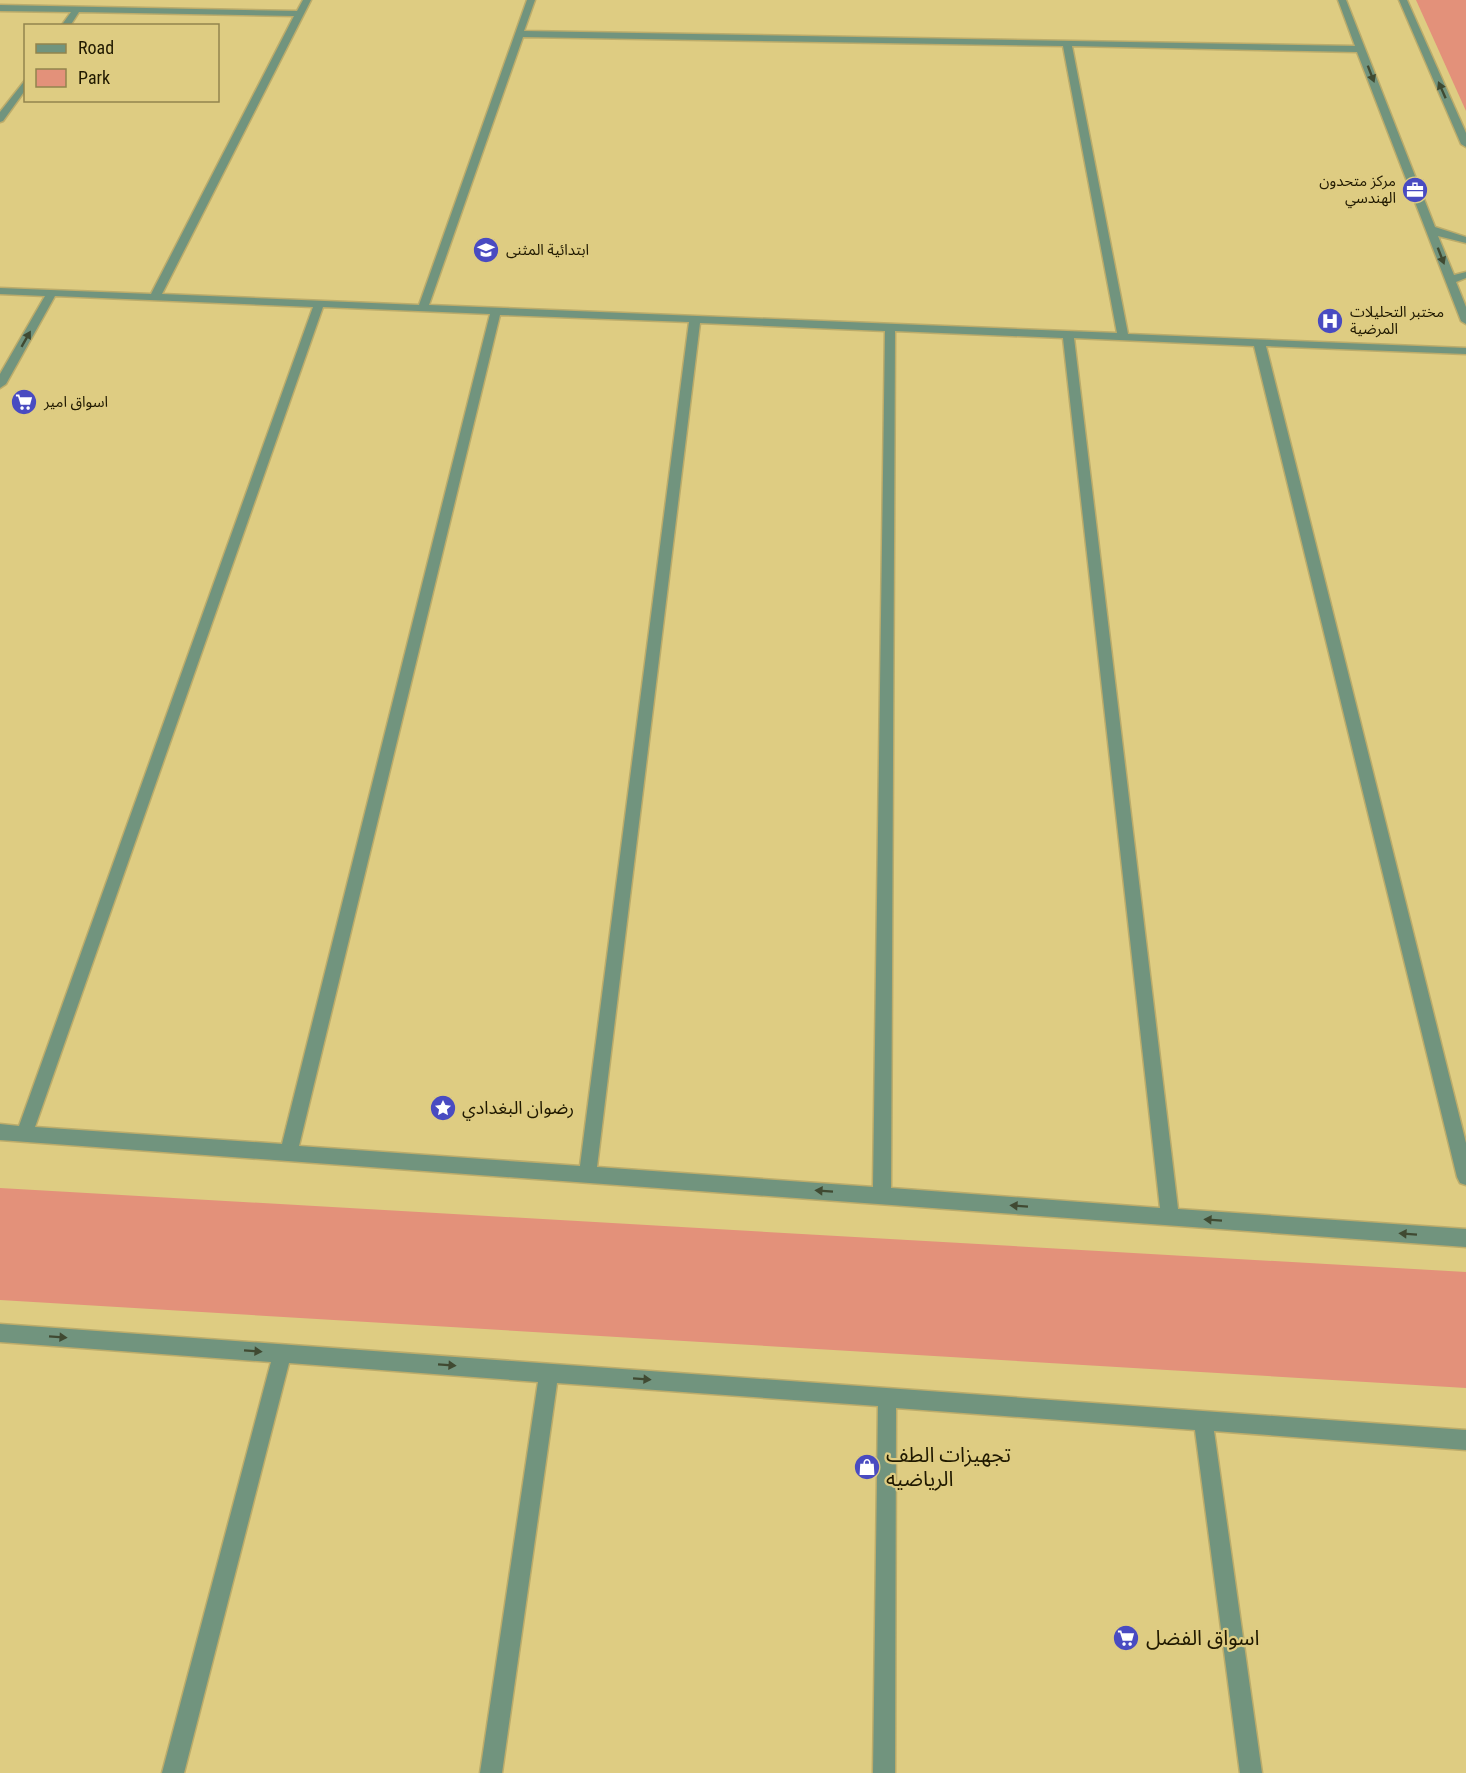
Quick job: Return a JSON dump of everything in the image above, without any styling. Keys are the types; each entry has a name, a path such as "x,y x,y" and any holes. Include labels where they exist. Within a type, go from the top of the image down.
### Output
{"street":[{"path":"155,297 307,0"},
{"path":"423,308 531,0"},
{"path":"1342,0 1466,321"},
{"path":"1403,0 1466,144"},
{"path":"0,8 300,14"},
{"path":"66,24 77,9"},
{"path":"519,34 1361,49"},
{"path":"1067,44 1123,336"},
{"path":"0,119 24,85"},
{"path":"1430,229 1466,240"},
{"path":"1450,280 1466,275"},
{"path":"0,291 1466,351"},
{"path":"0,384 52,293"},
{"path":"24,1134 319,304"},
{"path":"288,1152 496,311"},
{"path":"587,1175 695,319"},
{"path":"882,1196 890,327"},
{"path":"1068,334 1170,1217"},
{"path":"1259,342 1466,1177"},
{"path":"0,1132 1466,1238"},
{"path":"0,1333 1466,1440"},
{"path":"173,1773 282,1354"},
{"path":"491,1773 549,1372"},
{"path":"884,1773 887,1398"},
{"path":"1203,1421 1251,1773"}],"green space":[{"path":"1416,0 1466,0 1466,111"},
{"path":"0,1188 1466,1272 1466,1388 0,1300"}],"place":[{"name":"مركز متحدون الهندسي","path":"1415,190"},
{"name":"ابتدائية المثنى","path":"486,250"},
{"name":"مختبر التحليلات المرضية","path":"1330,321"},
{"name":"اسواق امير","path":"24,402"},
{"name":"رضوان البغدادي","path":"443,1108"},
{"name":"تجهيزات الطف الرياضيه","path":"867,1467"},
{"name":"اسواق الفضل","path":"1126,1638"}]}
